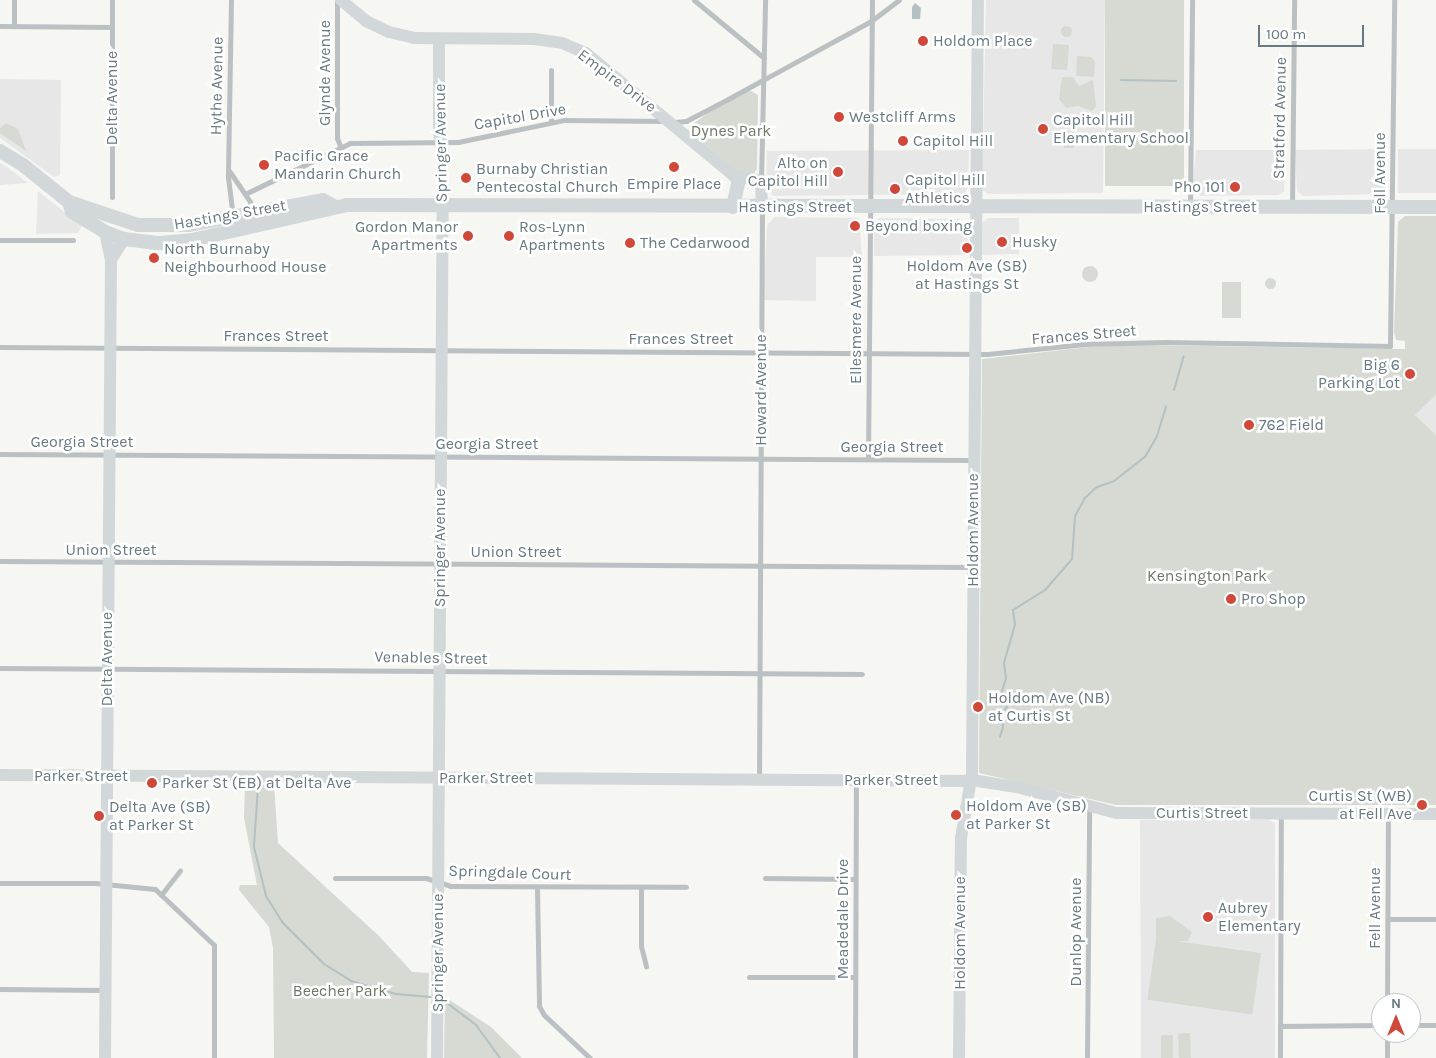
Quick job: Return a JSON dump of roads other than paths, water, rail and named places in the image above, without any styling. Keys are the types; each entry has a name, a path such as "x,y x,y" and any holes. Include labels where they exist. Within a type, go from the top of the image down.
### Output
{"main road":[{"name":"Hastings Street","path":"0,151 23,165 69,202 138,226 180,226 323,200 334,206 1436,207"},
{"path":"733,207 739,179"},
{"name":"Hastings Street","path":"69,202 72,212 105,232 124,239 178,242 324,212 334,206"}],"street":[{"path":"14,0 14,26"},
{"name":"Delta Avenue","path":"112,0 112,197"},
{"name":"Hythe Avenue","path":"231,0 230,172 228,187 233,216"},
{"name":"Empire Drive","path":"339,0 366,21 389,32 440,38 534,39 562,43 586,53 739,179"},
{"name":"Glynde Avenue","path":"339,0 337,138 340,146"},
{"path":"694,0 764,58"},
{"name":"Howard Avenue","path":"759,780 761,181 765,0"},
{"name":"Ellesmere Avenue","path":"868,460 872,0"},
{"name":"Capitol Drive","path":"245,194 340,146 357,142 441,143 551,122 686,121 871,21 899,0"},
{"name":"Holdom Avenue","path":"959,1058 960,838 971,781 978,0"},
{"path":"1190,207 1192,0"},
{"name":"Stratford Avenue","path":"1292,207 1294,0"},
{"name":"Fell Avenue","path":"1390,346 1394,0"},
{"path":"0,26 112,27"},
{"name":"Springer Avenue","path":"437,1058 442,349 440,38"},
{"path":"551,70 551,122"},
{"path":"230,172 250,202 250,212 244,228"},
{"path":"739,179 761,181"},
{"name":"Delta Avenue","path":"105,232 111,260 105,1058"},
{"path":"111,260 124,239"},
{"path":"0,240 73,240"},
{"name":"Frances Street","path":"0,347 974,353 1165,342 1390,346"},
{"name":"Georgia Street","path":"0,454 973,460"},
{"name":"Union Street","path":"0,562 972,567"},
{"name":"Venables Street","path":"0,668 862,674"},
{"name":"Parker Street","path":"0,775 971,781"},
{"name":"Meadedale Drive","path":"855,1058 856,780"},
{"name":"Curtis Street","path":"971,781 1017,787 1089,806 1127,813 1436,814"},
{"name":"Dunlop Avenue","path":"1087,1058 1089,806"},
{"path":"1280,1058 1281,814"},
{"name":"Fell Avenue","path":"1387,993 1388,814"},
{"path":"161,895 180,870"},
{"name":"Springdale Court","path":"335,878 426,878 450,886 537,888 686,887"},
{"path":"764,878 855,879"},
{"path":"0,883 106,885 151,888 161,895 214,945 214,1058"},
{"path":"641,887 641,946 646,966"},
{"path":"537,888 539,1006 590,1058"},
{"path":"1388,919 1436,919"},
{"path":"749,977 855,977"},
{"path":"0,989 106,990"},
{"path":"1280,1026 1371,1025"},
{"path":"1421,1025 1436,1025"},
{"path":"1387,1043 1387,1058"}],"waterway":[{"path":"1121,80 1176,81"},
{"path":"1174,390 1184,356"},
{"path":"1000,737 1003,727 1001,716 1008,705 1002,691 1006,678 1004,663 1015,625 1013,610 1046,589 1072,559 1075,516 1085,498 1097,487 1114,481 1145,457 1157,436 1166,406"},
{"path":"258,786 254,847 266,896 282,922 324,964 351,981 396,994 431,997"},
{"path":"443,1000 476,1025 500,1058"}],"place":[{"name":"Holdom Place","path":"923,41"},
{"name":"Westcliff Arms","path":"839,117"},
{"name":"Capitol Hill Elementary School","path":"1043,129"},
{"name":"Capitol Hill","path":"903,141"},
{"name":"Pacific Grace Mandarin Church","path":"264,165"},
{"name":"Empire Place","path":"674,167"},
{"name":"Alto on Capitol Hill","path":"838,172"},
{"name":"Burnaby Christian Pentecostal Church","path":"466,178"},
{"name":"Pho 101","path":"1235,187"},
{"name":"Capitol Hill Athletics","path":"895,189"},
{"name":"Beyond boxing","path":"855,226"},
{"name":"Gordon Manor Apartments","path":"468,236"},
{"name":"Ros-Lynn Apartments","path":"509,236"},
{"name":"Husky","path":"1002,242"},
{"name":"The Cedarwood","path":"630,243"},
{"name":"Holdom Ave (SB) at Hastings St","path":"967,248"},
{"name":"North Burnaby Neighbourhood House","path":"154,258"},
{"name":"Big 6 Parking Lot","path":"1410,374"},
{"name":"762 Field","path":"1249,425"},
{"name":"Pro Shop","path":"1231,599"},
{"name":"Holdom Ave (NB) at Curtis St","path":"978,707"},
{"name":"Parker St (EB) at Delta Ave","path":"152,783"},
{"name":"Curtis St (WB) at Fell Ave","path":"1422,805"},
{"name":"Holdom Ave (SB) at Parker St","path":"956,815"},
{"name":"Delta Ave (SB) at Parker St","path":"99,816"},
{"name":"Aubrey Elementary","path":"1208,917"}],"park label":[{"name":"Dynes Park","path":"731,131"},
{"name":"Kensington Park","path":"1207,576"},
{"name":"Beecher Park","path":"340,991"}]}
